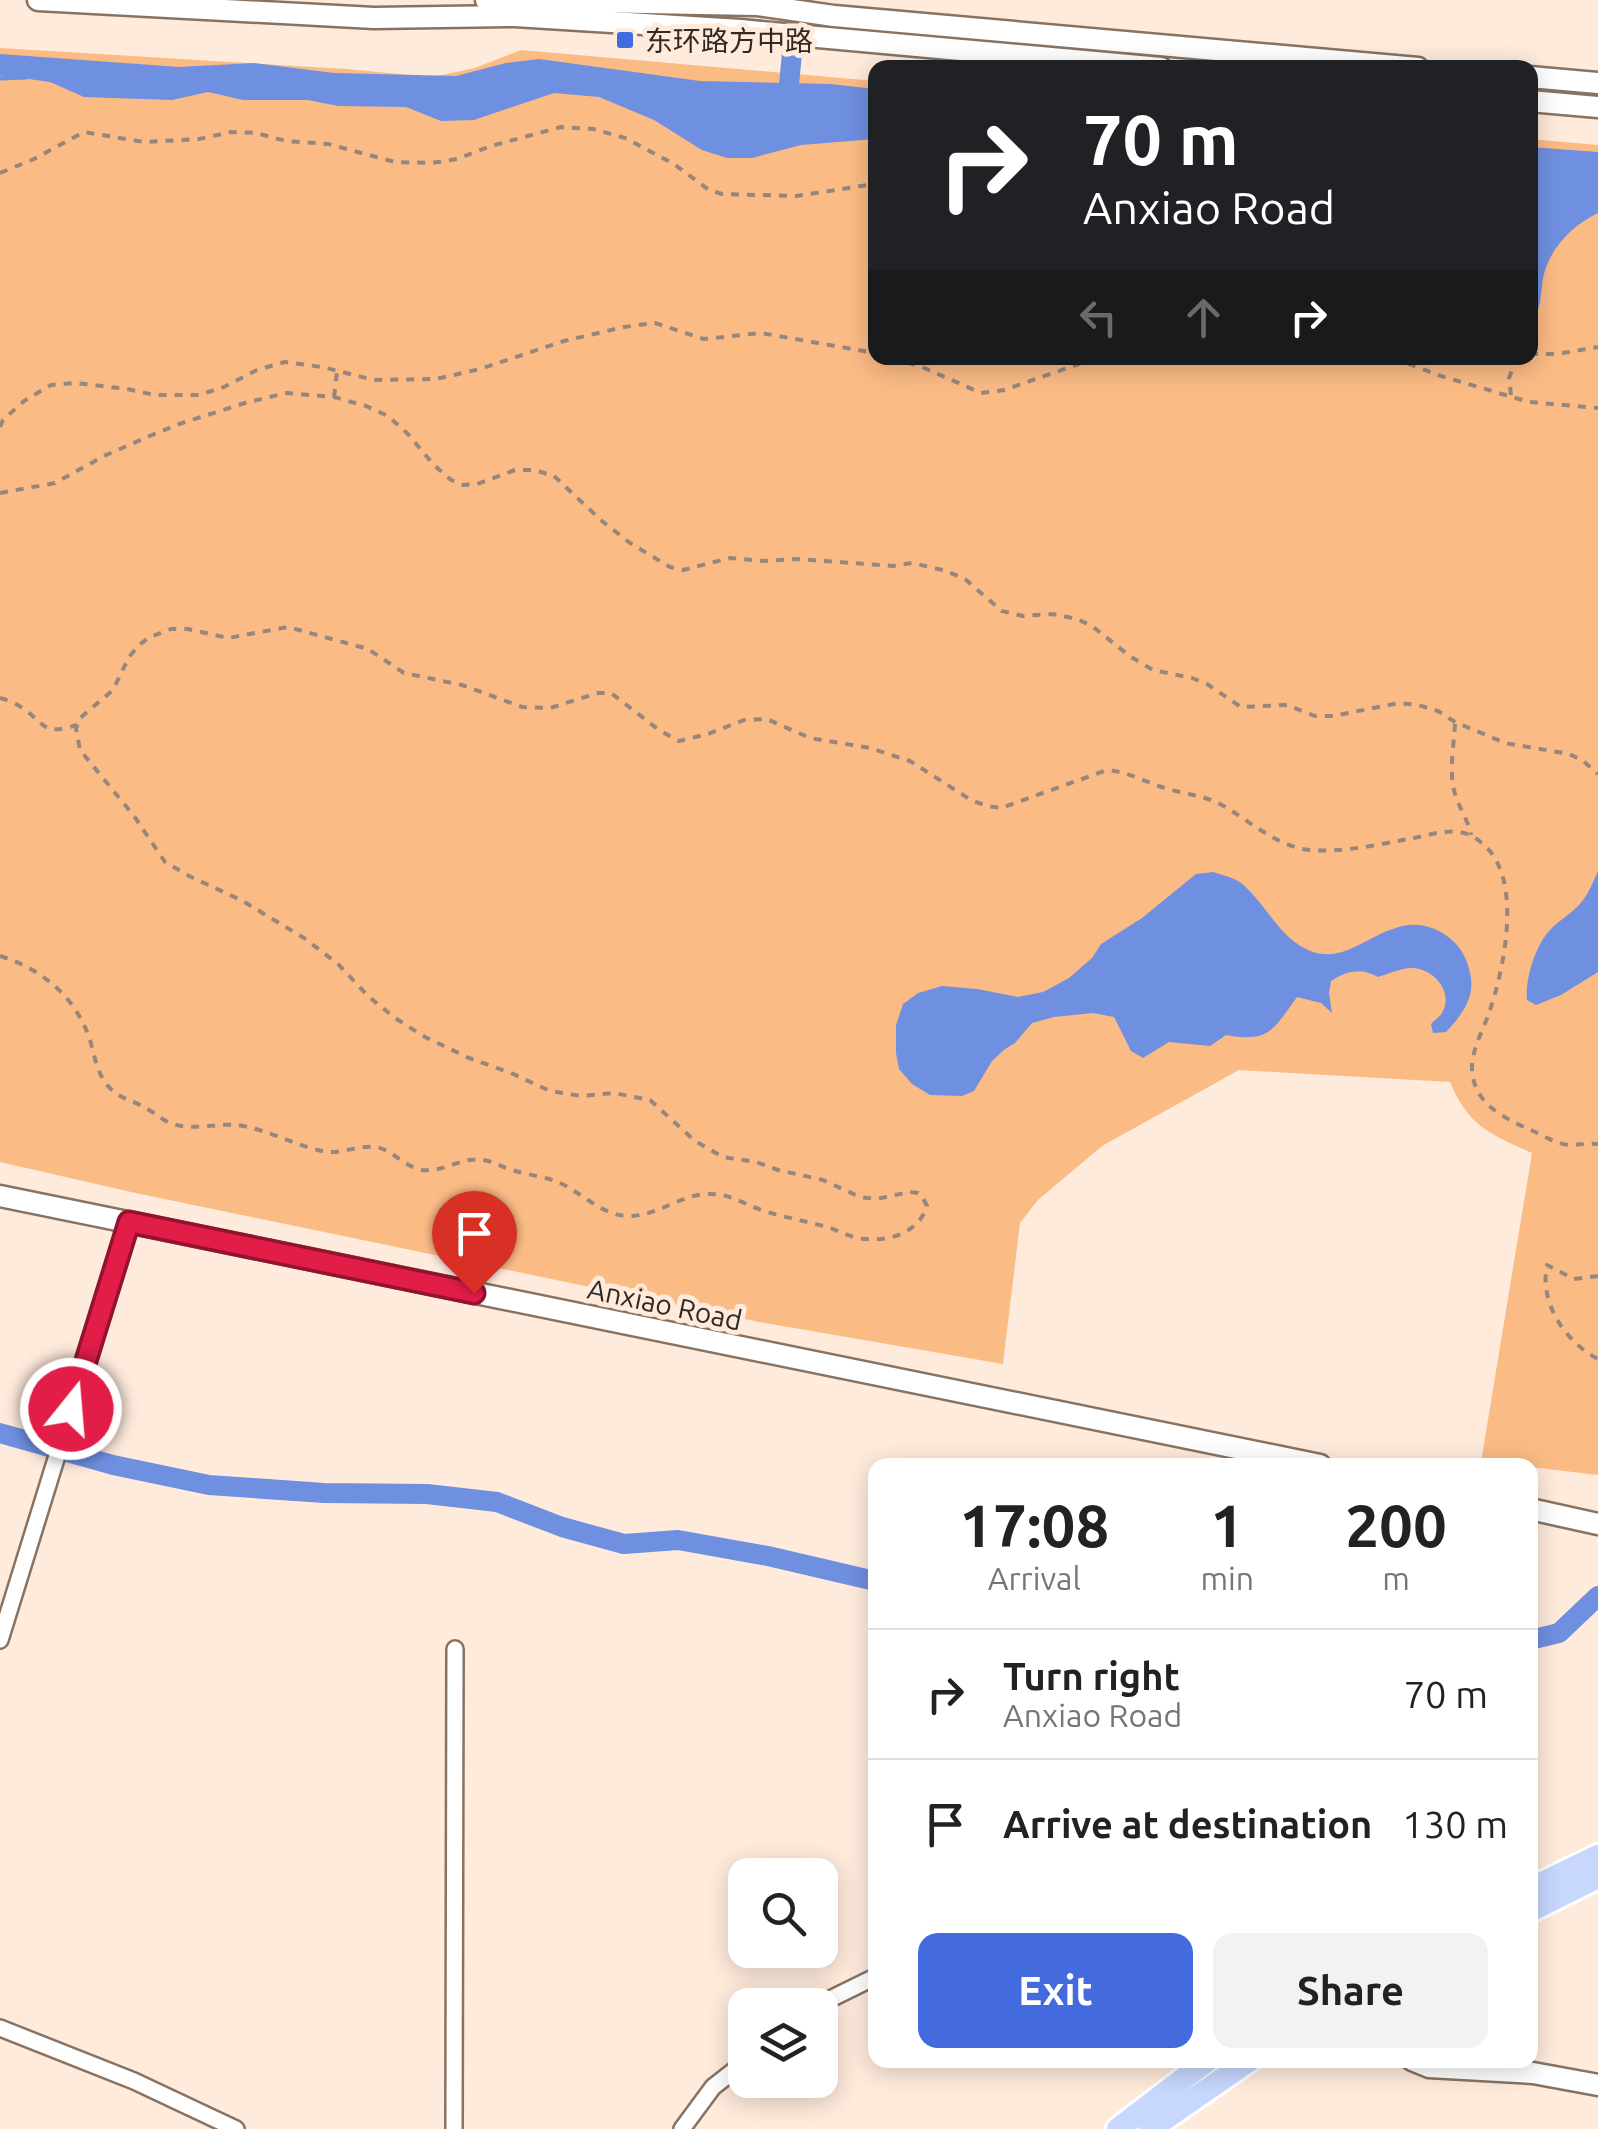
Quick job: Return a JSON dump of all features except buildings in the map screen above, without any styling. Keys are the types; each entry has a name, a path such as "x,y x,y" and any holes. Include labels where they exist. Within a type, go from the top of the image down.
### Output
{"main road":[{"path":"38,0 374,18 515,16 755,31 1074,60"},
{"path":"486,0 757,5 834,16 1328,60"},
{"path":"1538,78 1598,83"},
{"path":"1538,102 1598,107"},
{"name":"Anxiao Road","path":"0,1196 1286,1458"},
{"path":"1538,1511 1598,1524"},
{"path":"1538,1885 1598,1856"},
{"path":"1538,1907 1598,1877"},
{"path":"1118,2129 1198,2068"},
{"path":"1150,2129 1238,2068"},
{"path":"1446,2068 1533,2073 1598,2085"}],"street":[{"path":"0,1640 129,1222"},
{"path":"454,2129 455,1649"},
{"path":"838,1995 868,1980"},
{"path":"0,2028 134,2081 236,2129"},
{"path":"682,2129 713,2087 728,2075"}],"path":[{"path":"0,173 84,132 144,142 256,133 286,141 328,144 395,162 432,163 561,127 593,129 625,138 674,164 709,190 722,194 796,196 868,185"},
{"path":"0,427 24,401 52,385 76,382 178,397 199,395 285,362 374,380 436,379 564,341 655,324 704,339 761,334 868,351"},
{"path":"1538,354 1598,347"},
{"path":"915,365 981,394 1076,365"},
{"path":"1412,365 1529,402 1598,408"},
{"path":"1511,395 1509,378 1514,365"},
{"path":"334,397 337,371"},
{"path":"0,493 55,483 145,438 245,402 286,393 334,397 388,416 451,480 477,484 515,470 554,476 630,544 683,570 730,558 893,566 912,563 965,579 1002,611 1077,619 1153,670 1207,684 1241,707 1286,705 1316,716 1333,716 1399,703 1418,704 1505,743 1568,754 1598,774"},
{"path":"0,410 6,418"},
{"path":"0,956 53,983 79,1013 108,1087 169,1123 186,1128 240,1125 324,1152 374,1147 421,1170 460,1161 490,1161 550,1179 612,1214 630,1216 696,1194 710,1194 848,1236 896,1236 919,1222 926,1206 918,1194 860,1197 823,1180 723,1157 695,1142 650,1100 550,1091 425,1038 368,996 338,964 304,938 241,900 165,862 80,750 78,719 113,690 129,656 150,637 171,629 188,629 228,638 288,627 368,649 404,673 462,686 522,707 550,708 611,694 679,741 744,720 767,719 810,738 870,748 910,760 950,788 987,806 1001,808 1108,770 1124,771 1163,788 1208,798 1278,841 1300,849 1336,851 1436,833 1472,836 1498,862 1507,892 1507,922 1497,985 1474,1056 1472,1072 1478,1089 1490,1107 1504,1118 1555,1142 1598,1144"},
{"path":"0,698 23,708 46,728 55,730 77,724"},
{"path":"1455,722 1452,782 1472,836"},
{"path":"1598,1276 1574,1278 1546,1264 1544,1278 1550,1306 1576,1346 1598,1359"}],"shaded area":[{"path":"0,48 432,77 475,68 521,50 868,80 868,365 1538,365 1538,140 1598,145 1598,1475 1538,1468 1538,1458 1482,1458 1532,1153 1482,1127 1465,1109 1450,1082 1239,1070 1102,1146 1038,1200 1020,1223 1003,1364 759,1322 0,1162"}],"water":[{"path":"0,54 179,67 254,63 334,73 456,76 539,59 700,81 868,88 868,140 801,145 752,158 727,158 702,150 654,120 599,97 554,93 474,120 441,121 406,107 243,100 208,92 172,100 84,97 50,82 0,75"},
{"path":"1538,148 1598,152 1598,213 1560,242 1544,274 1538,309"},
{"path":"1598,871 1598,972 1536,1005 1527,1000 1527,991 1537,950 1554,926 1583,900"},
{"path":"1213,872 1241,883 1282,931 1313,952 1345,951 1408,925 1426,926 1444,934 1459,948 1468,965 1471,986 1465,1008 1446,1032 1433,1033 1431,1024 1442,1013 1445,996 1433,976 1418,968 1378,977 1354,971 1331,981 1332,1013 1321,1003 1297,997 1275,1026 1252,1037 1226,1035 1210,1046 1169,1042 1143,1058 1131,1051 1114,1017 1093,1013 1032,1023 992,1061 974,1091 962,1096 930,1095 912,1084 899,1069 896,1025 903,1004 918,993 942,986 1018,997 1043,992 1069,978 1092,958 1101,944 1142,918 1196,874"}],"waterway":[{"path":"787,106 797,0"},
{"path":"0,78 27,77"},
{"path":"0,1433 113,1465 209,1485 324,1493 427,1494 497,1502 562,1527 624,1544 678,1540 868,1579"},
{"path":"1538,1638 1559,1633 1598,1596"}],"place":[{"name":"东环路方中路","path":"625,40"}],"route":[{"path":"71,1409 129,1222 474,1293"}]}
